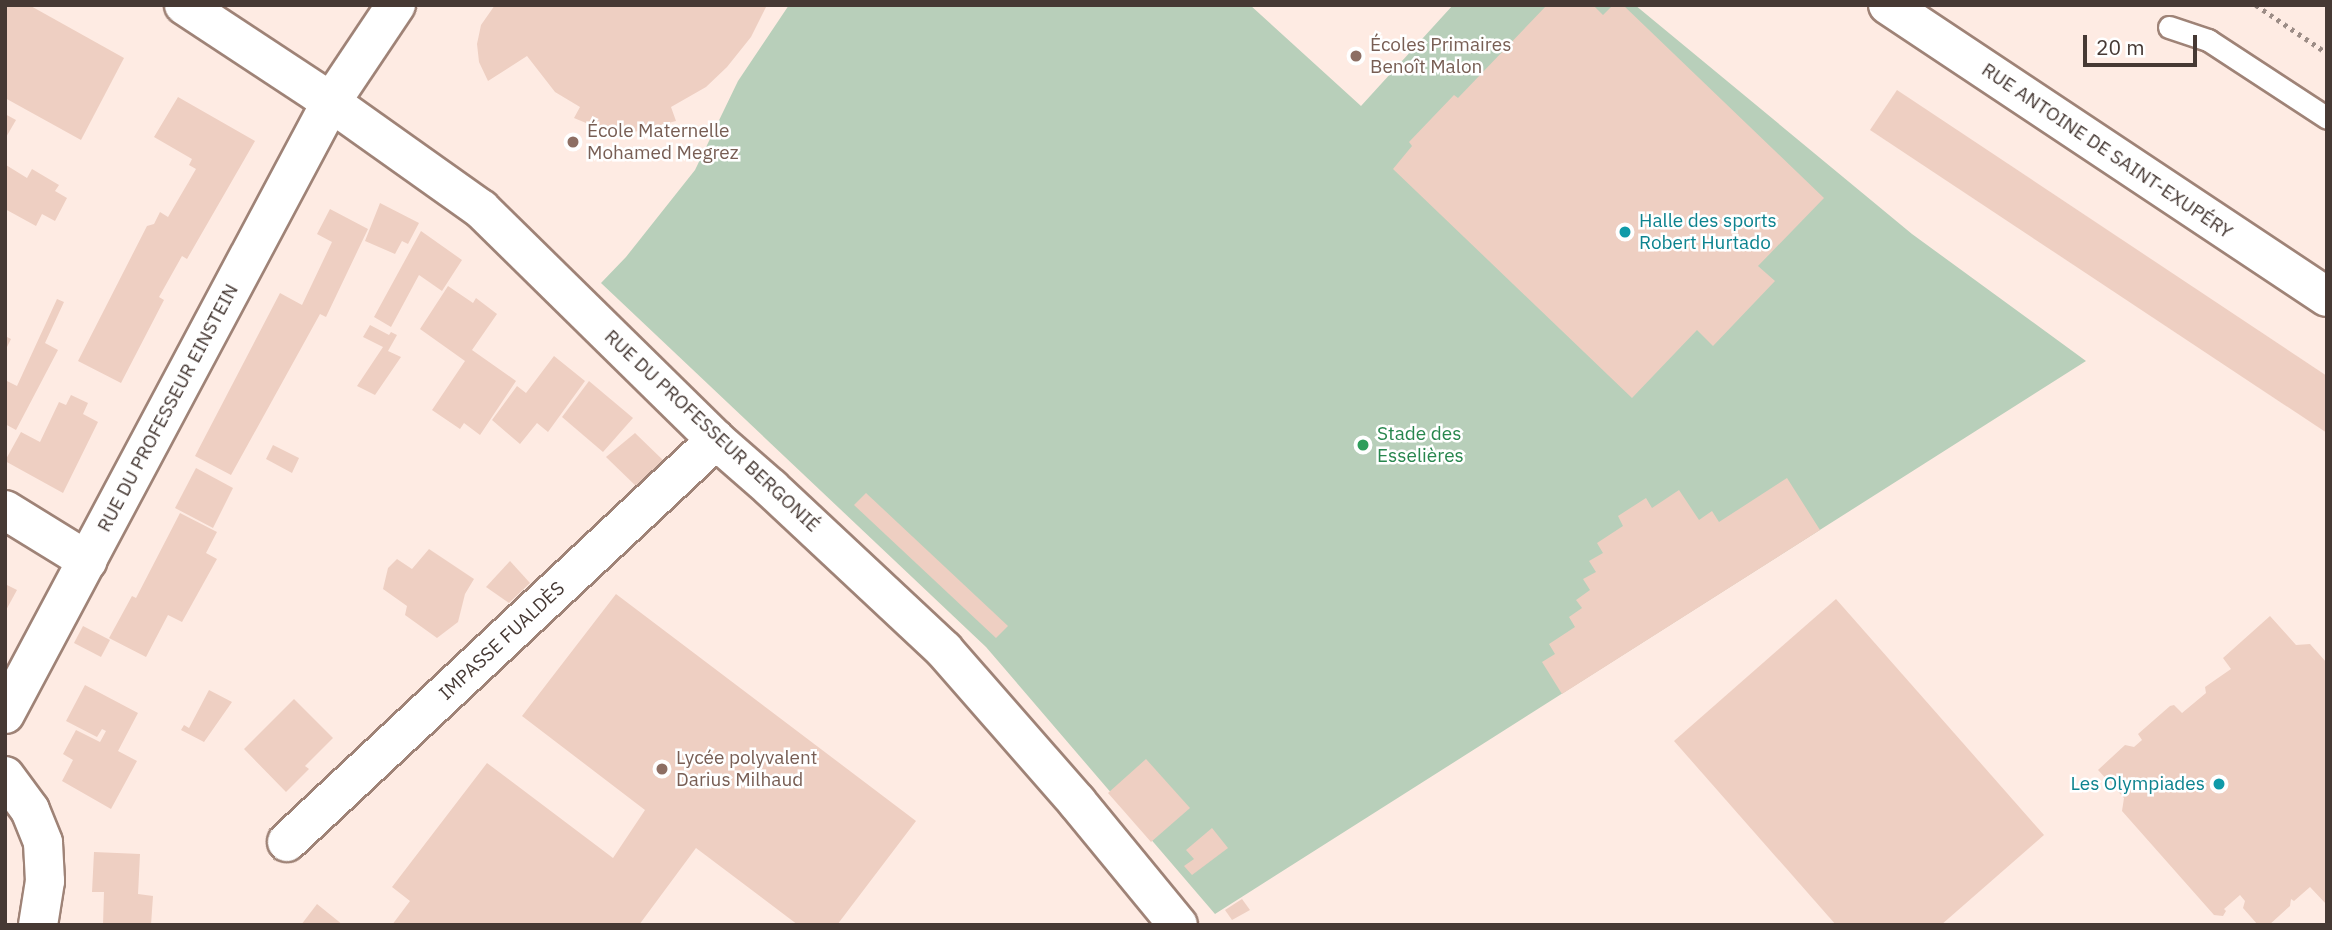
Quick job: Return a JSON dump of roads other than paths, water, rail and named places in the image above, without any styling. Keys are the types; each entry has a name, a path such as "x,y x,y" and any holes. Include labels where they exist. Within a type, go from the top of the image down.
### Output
{"street":[{"name":"RUE DU PROFESSEUR BERGONIÉ","path":"184,5 331,102 481,209 716,440 944,650 1077,802 1178,925"},
{"name":"RUE DU PROFESSEUR EINSTEIN","path":"5,714 331,102 396,5"},
{"name":"RUE ANTOINE DE SAINT-EXUPÉRY","path":"1888,5 2327,297"},
{"name":"IMPASSE FUALDÈS","path":"288,842 716,440"},
{"path":"5,510 88,561"},
{"path":"5,776 30,810 43,844 45,881 38,925"}],"lane":[{"path":"2169,27 2208,40 2327,118"}],"place":[{"name":"Écoles Primaires Benoît Malon","path":"1356,56"},
{"name":"École Maternelle Mohamed Megrez","path":"573,142"},
{"name":"Halle des sports Robert Hurtado","path":"1625,232"},
{"name":"Stade des Esselières","path":"1363,445"},
{"name":"Lycée polyvalent Darius Milhaud","path":"662,769"},
{"name":"Les Olympiades","path":"2219,784"}]}
